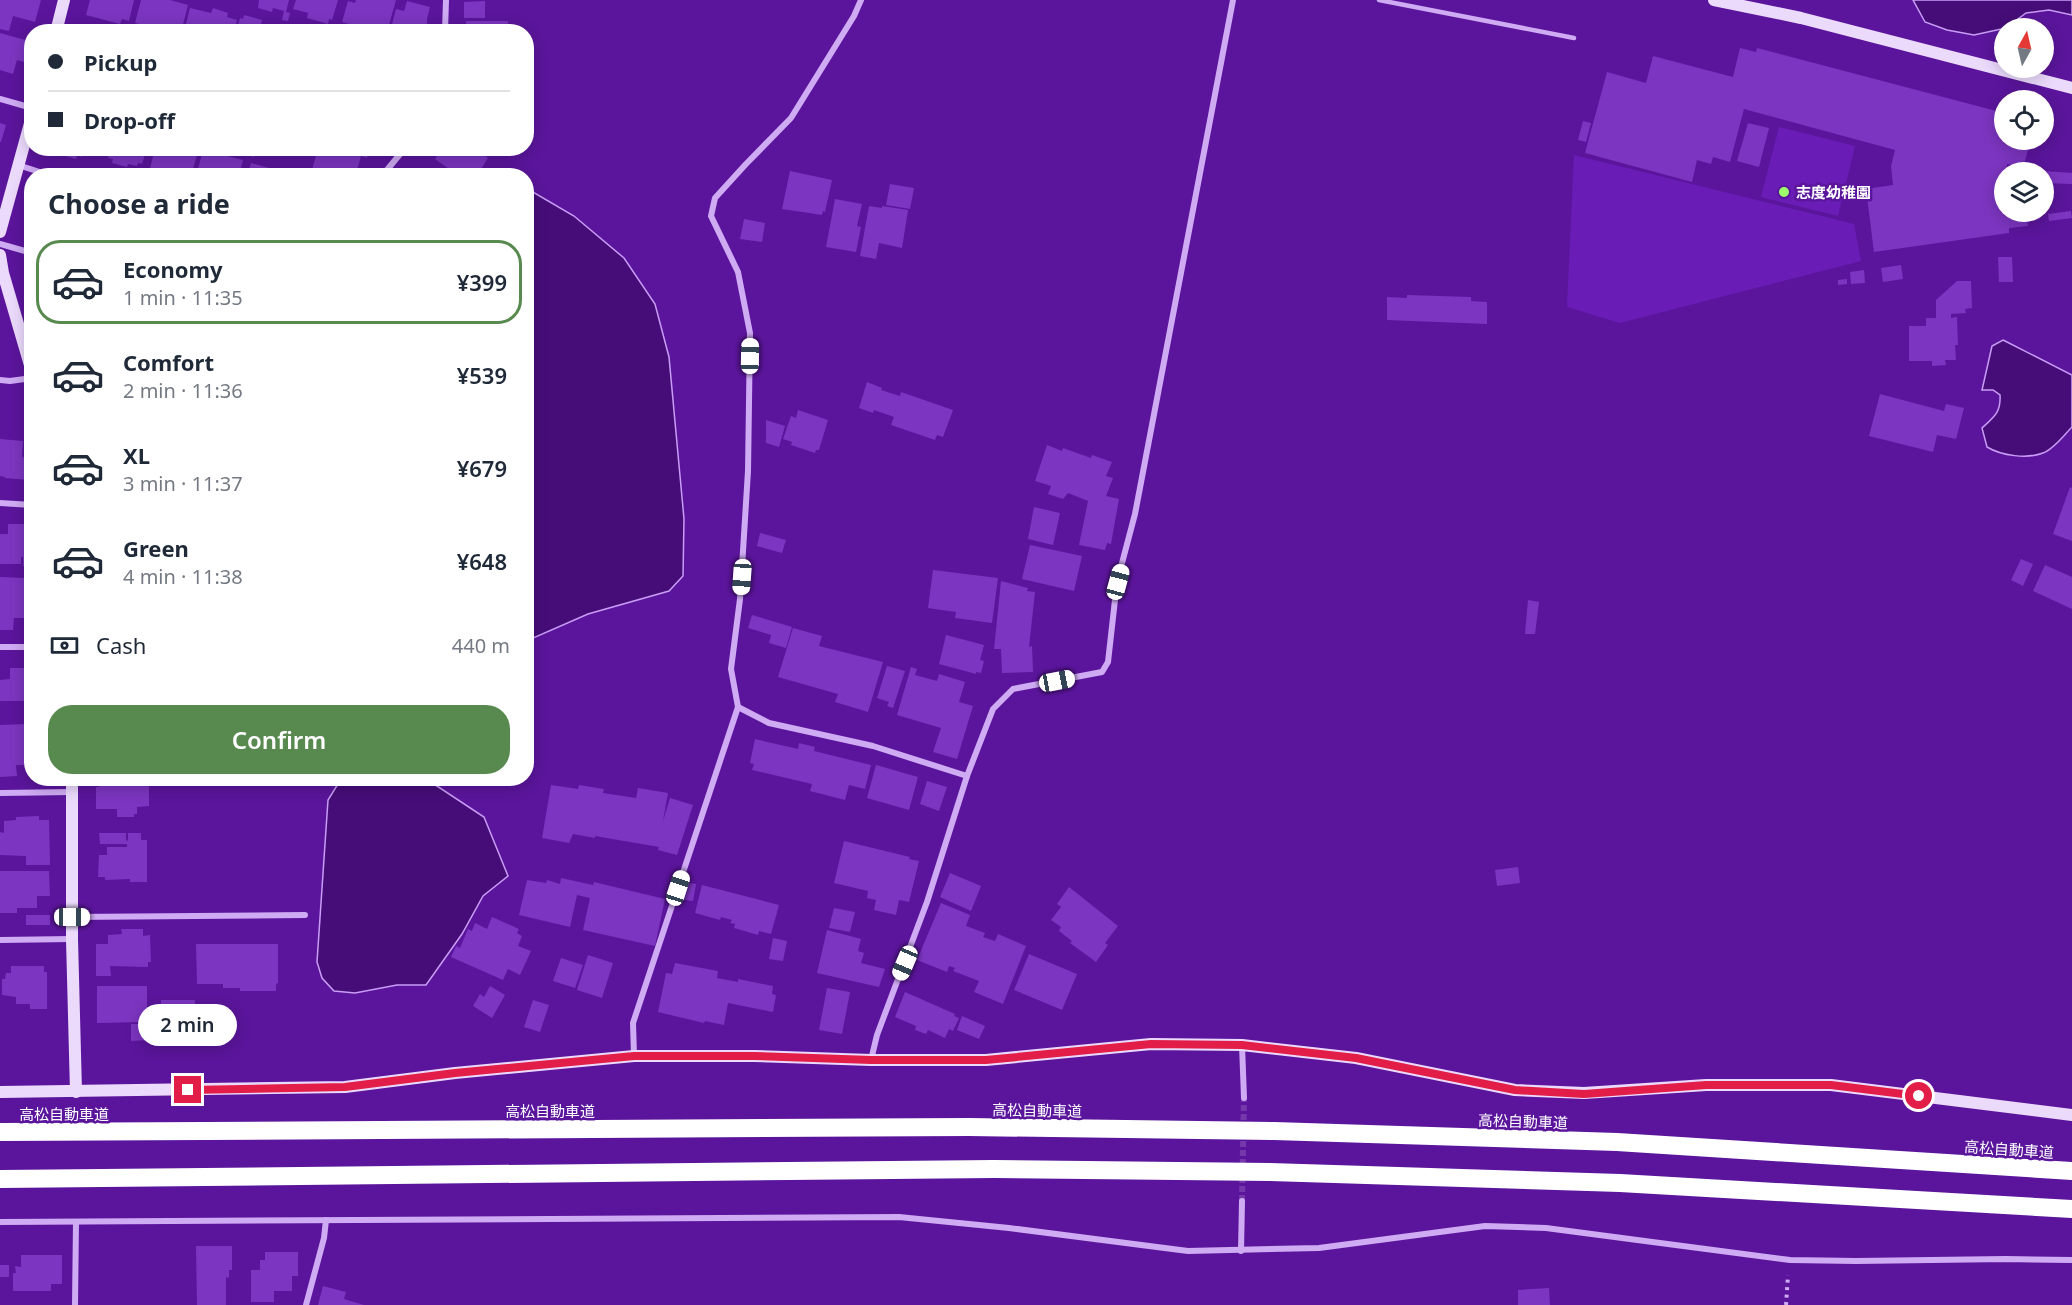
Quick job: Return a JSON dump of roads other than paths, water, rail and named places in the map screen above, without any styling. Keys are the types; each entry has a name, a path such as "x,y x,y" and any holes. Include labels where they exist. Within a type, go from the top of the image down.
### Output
{"highway":[{"name":"高松自動車道","path":"0,1132 969,1127 1251,1131 1617,1142 2072,1171"},
{"path":"0,1179 994,1169 1270,1172 1620,1183 2072,1209"}],"street":[{"path":"58,24 64,0"},
{"path":"445,24 446,0"},
{"path":"634,1056 633,1023 738,707 731,669 740,599 748,471 750,333 738,272 711,216 715,198 792,118 854,16 861,0"},
{"path":"871,1060 877,1035 927,902 967,776 993,709 1013,689 1102,672 1108,662 1118,582 1136,514 1233,0"},
{"path":"1714,0 1801,18 2072,88"},
{"path":"0,99 24,106"},
{"path":"0,232 24,144"},
{"path":"389,168 398,156"},
{"path":"18,165 27,168"},
{"path":"0,244 24,251"},
{"path":"0,255 24,343"},
{"path":"0,380 24,379"},
{"path":"0,503 24,504"},
{"path":"0,647 24,647"},
{"path":"738,707 768,723 873,746 967,776"},
{"path":"72,786 72,939 76,1092"},
{"path":"0,793 72,792"},
{"path":"72,917 305,915"},
{"path":"0,940 72,939"},
{"path":"0,1092 345,1087 455,1073 634,1056 986,1060 1151,1044 1242,1045 1356,1058 1515,1090 1584,1094 1706,1085 1831,1085 2072,1115"},
{"path":"1242,1045 1244,1098"},
{"path":"1241,1251 1242,1201"},
{"path":"0,1222 899,1217 1009,1228 1188,1251 1319,1248 1485,1226 1546,1228 1790,1260 2006,1258 2072,1260"},
{"path":"306,1305 324,1238 326,1221"},
{"path":"75,1305 76,1222"}],"lane":[{"path":"1379,0 1574,38"}],"tunnel":[{"path":"1242,1201 1244,1098"}],"place":[{"name":"志度幼稚園","path":"1784,192"}]}
